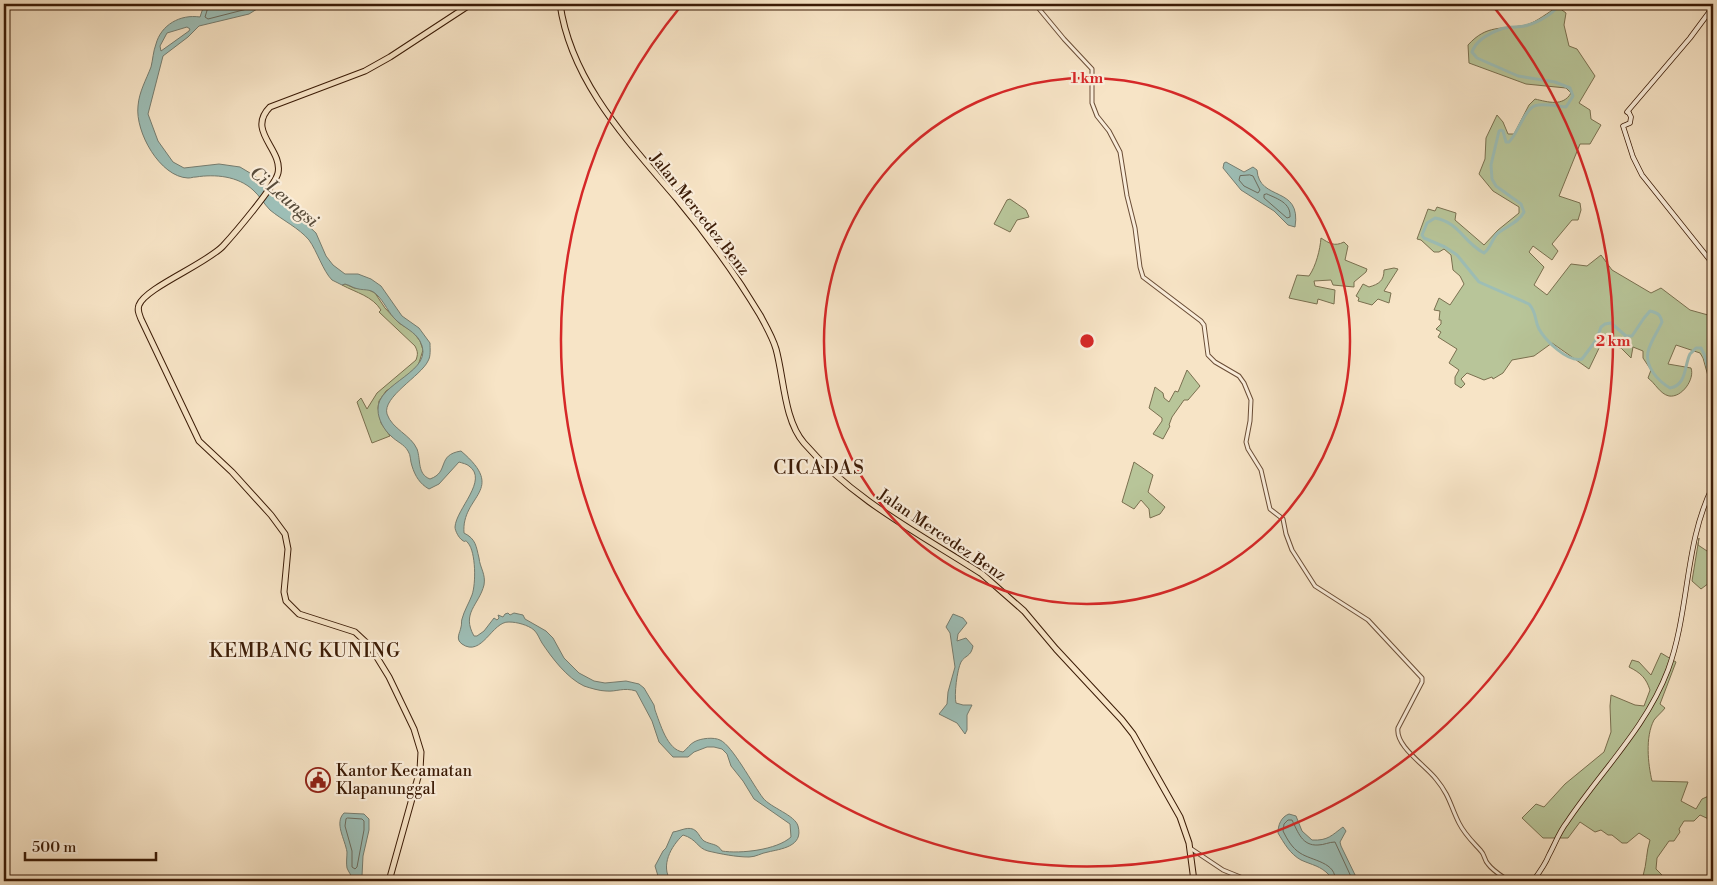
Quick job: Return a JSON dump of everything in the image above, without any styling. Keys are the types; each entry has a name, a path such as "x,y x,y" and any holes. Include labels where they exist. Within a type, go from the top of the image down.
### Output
{"main road":[{"path":"389,881 420,770 420,746 414,729 389,677 364,639 355,632 299,614 286,601 284,592 288,549 285,534 271,514 232,472 199,441 138,313 140,302 150,293 217,252 273,184 277,177 278,166 261,125 264,115 270,107 365,71 390,57 471,4"},
{"name":"Jalan Mercedez Benz","path":"560,4 579,65 604,109 640,157 699,227 725,262 760,316 776,347 791,420 800,438 826,467 872,504 899,523 982,574 1024,611 1130,730 1180,818 1190,848 1194,881"},
{"path":"1713,8 1692,39 1628,112 1630,121 1624,126 1634,155 1649,183 1713,262"},
{"path":"1534,881 1566,822 1639,725 1658,694 1676,644 1700,521 1713,486"},
{"path":"1700,521 1713,491"}],"street":[{"path":"1036,4 1092,70 1092,103 1097,116 1109,131 1120,152 1143,277 1202,323 1208,355 1215,362 1236,372 1246,388 1252,405 1246,445 1261,470 1270,509 1283,519 1287,539 1292,550 1315,586 1368,620 1422,678 1422,682 1398,728 1399,740 1429,770 1448,794 1461,826 1470,840 1483,853 1487,863 1509,881"},
{"path":"1190,848 1222,870 1250,881"}],"green space":[{"path":"1558,7 1566,13 1564,25 1569,46 1577,49 1595,76 1579,103 1590,110 1591,119 1601,125 1590,144 1580,144 1559,196 1580,203 1581,210 1578,220 1572,220 1552,244 1558,251 1552,260 1533,246 1529,252 1544,267 1534,285 1547,295 1571,264 1587,266 1601,255 1612,270 1651,293 1661,288 1690,310 1708,315 1713,320 1713,394 1700,353 1676,345 1668,364 1691,368 1692,372 1689,382 1683,391 1674,396 1663,393 1648,378 1651,370 1643,358 1643,351 1633,347 1631,358 1621,348 1601,344 1589,369 1552,343 1534,356 1512,360 1503,373 1493,379 1492,377 1484,380 1467,373 1461,379 1465,384 1461,388 1455,384 1455,377 1459,370 1449,363 1457,349 1438,337 1441,332 1436,329 1441,324 1441,320 1439,320 1440,311 1434,310 1439,298 1450,305 1464,284 1460,276 1453,270 1451,255 1444,249 1434,252 1421,240 1417,239 1428,209 1435,211 1437,207 1456,213 1455,220 1484,245 1498,230 1519,213 1519,207 1493,191 1479,174 1485,159 1486,138 1497,115 1503,122 1508,134 1514,134 1529,105 1535,99 1560,102 1571,93 1566,88 1526,84 1469,63 1468,45 1475,38 1488,31 1526,25"},
{"path":"1010,199 1026,210 1029,217 1017,220 1010,232 994,224 1007,200"},
{"path":"1321,238 1334,244 1344,242 1348,246 1345,260 1367,269 1366,272 1354,282 1354,287 1333,285 1331,280 1314,281 1315,286 1335,290 1334,304 1318,299 1317,304 1289,298 1297,275 1309,276 1317,258"},
{"path":"1398,269 1384,291 1391,293 1389,303 1378,299 1372,305 1358,301 1359,298 1356,296 1363,284 1369,287 1376,285 1382,279 1384,270"},
{"path":"345,284 354,288 367,289 375,293 385,308 399,323 413,332 420,341 423,350 418,366 386,391 379,401 378,408 381,423 390,436 372,443 357,402 361,398 367,409 377,393 416,360 417,351 415,346 379,312 381,310 373,301 342,285"},
{"path":"1187,370 1200,386 1188,400 1184,400 1172,417 1170,426 1163,439 1153,434 1162,418 1149,408 1155,387 1163,393 1164,398 1169,402 1175,391 1178,392"},
{"path":"1134,462 1153,475 1148,492 1165,507 1160,514 1150,518 1149,509 1141,500 1134,509 1122,502"},
{"path":"1699,538 1698,545 1713,555 1708,564 1713,567 1713,580 1701,589 1692,581"},
{"path":"1661,653 1676,662 1660,704 1665,708 1654,720 1649,734 1649,767 1652,781 1688,782 1681,801 1696,809 1702,799 1713,794 1713,821 1700,815 1694,821 1684,821 1674,841 1669,841 1657,858 1656,869 1668,881 1647,881 1643,876 1650,840 1639,833 1627,843 1622,843 1612,835 1608,835 1601,830 1595,832 1580,822 1568,838 1543,838 1522,818 1536,804 1544,807 1565,784 1604,752 1611,732 1611,695 1635,705 1644,706 1650,690 1645,679 1637,671 1629,667 1632,660 1639,662 1651,675"}],"water":[{"path":"265,4 249,14 199,26 163,56 148,114 158,141 173,162 184,168 219,164 240,167 255,176 316,233 326,256 333,265 345,274 358,274 371,279 381,286 402,316 419,328 430,343 428,361 390,401 387,407 387,414 393,424 414,444 417,449 421,470 426,477 430,479 436,476 448,456 461,451 474,464 481,475 482,485 465,520 464,533 475,543 484,578 482,592 470,615 470,628 474,636 484,631 494,618 497,620 499,618 498,615 503,617 505,614 508,613 510,615 514,613 523,615 525,619 546,631 553,638 564,658 579,673 594,681 605,683 626,681 639,684 644,688 654,705 668,741 677,750 683,752 693,743 704,739 717,739 725,743 763,798 796,822 799,833 798,839 790,846 744,857 708,851 683,835 668,856 667,869 671,881 662,881 658,876 655,866 673,832 691,828 704,841 716,845 722,851 738,852 768,848 785,841 791,837 790,824 754,799 731,766 727,754 722,749 707,747 694,752 688,757 673,757 659,742 652,721 636,691 627,689 610,691 584,686 560,667 534,630 529,627 509,622 503,623 475,646 469,647 460,642 458,636 464,613 472,595 475,576 471,547 460,538 455,527 460,512 474,487 474,472 468,465 459,462 439,484 429,489 416,476 408,451 386,431 378,413 380,400 386,392 414,369 420,361 423,352 420,341 394,318 374,292 345,284 342,285 332,280 309,240 270,210 247,185 226,177 203,176 188,178 178,176 159,162 145,140 138,117 138,106 159,37 162,31 172,22 185,17 200,17 204,5","holes":["187,27 190,29 189,31 161,51 160,46 167,33"]},
{"path":"1226,162 1244,172 1253,167 1257,170 1259,180 1265,187 1287,199 1292,205 1295,214 1295,227 1288,225 1274,211 1241,190 1223,168"},
{"path":"953,614 963,618 967,623 958,634 957,641 966,638 973,646 971,652 961,662 958,671 955,699 956,703 972,705 967,715 967,730 965,734 957,723 939,714 947,704 948,692 955,667 950,633 946,627"},
{"path":"344,813 364,814 369,819 369,830 360,881 352,879 347,868 347,852 340,826 341,817"},
{"path":"1289,814 1296,816 1302,831 1312,840 1326,838 1343,827 1346,831 1340,842 1341,846 1358,881 1330,881 1329,875 1323,870 1294,855 1278,833 1280,822"}],"waterway":[{"path":"1560,4 1550,14 1537,22 1525,26 1501,29 1488,35 1477,44 1472,52 1477,58 1518,76 1555,82 1570,88 1573,96 1566,107 1533,106 1509,142 1506,142 1503,131 1499,131 1491,165 1492,179 1496,186 1521,204 1524,212 1516,221 1498,233 1484,253 1471,244 1456,228 1443,220 1435,218 1427,223 1422,235 1424,238 1445,247 1457,255 1479,282 1529,304 1542,334 1558,350 1570,358 1582,359 1597,339 1601,327 1605,324 1611,323 1626,336 1632,336 1650,311 1658,314 1662,322 1648,352 1648,363 1653,373 1670,388 1675,386 1682,379 1690,354 1696,348 1701,348 1713,385"},
{"path":"145,109 148,93"},
{"path":"144,114 143,105 148,94"},
{"name":"Ci Leungsi","path":"166,162 173,168 184,172"}],"place":[{"name":"Kantor Kecamatan Klapanunggal","path":"318,780"}],"district":[{"name":"CICADAS","path":"819,468"},
{"name":"KEMBANG KUNING","path":"305,651"}]}
